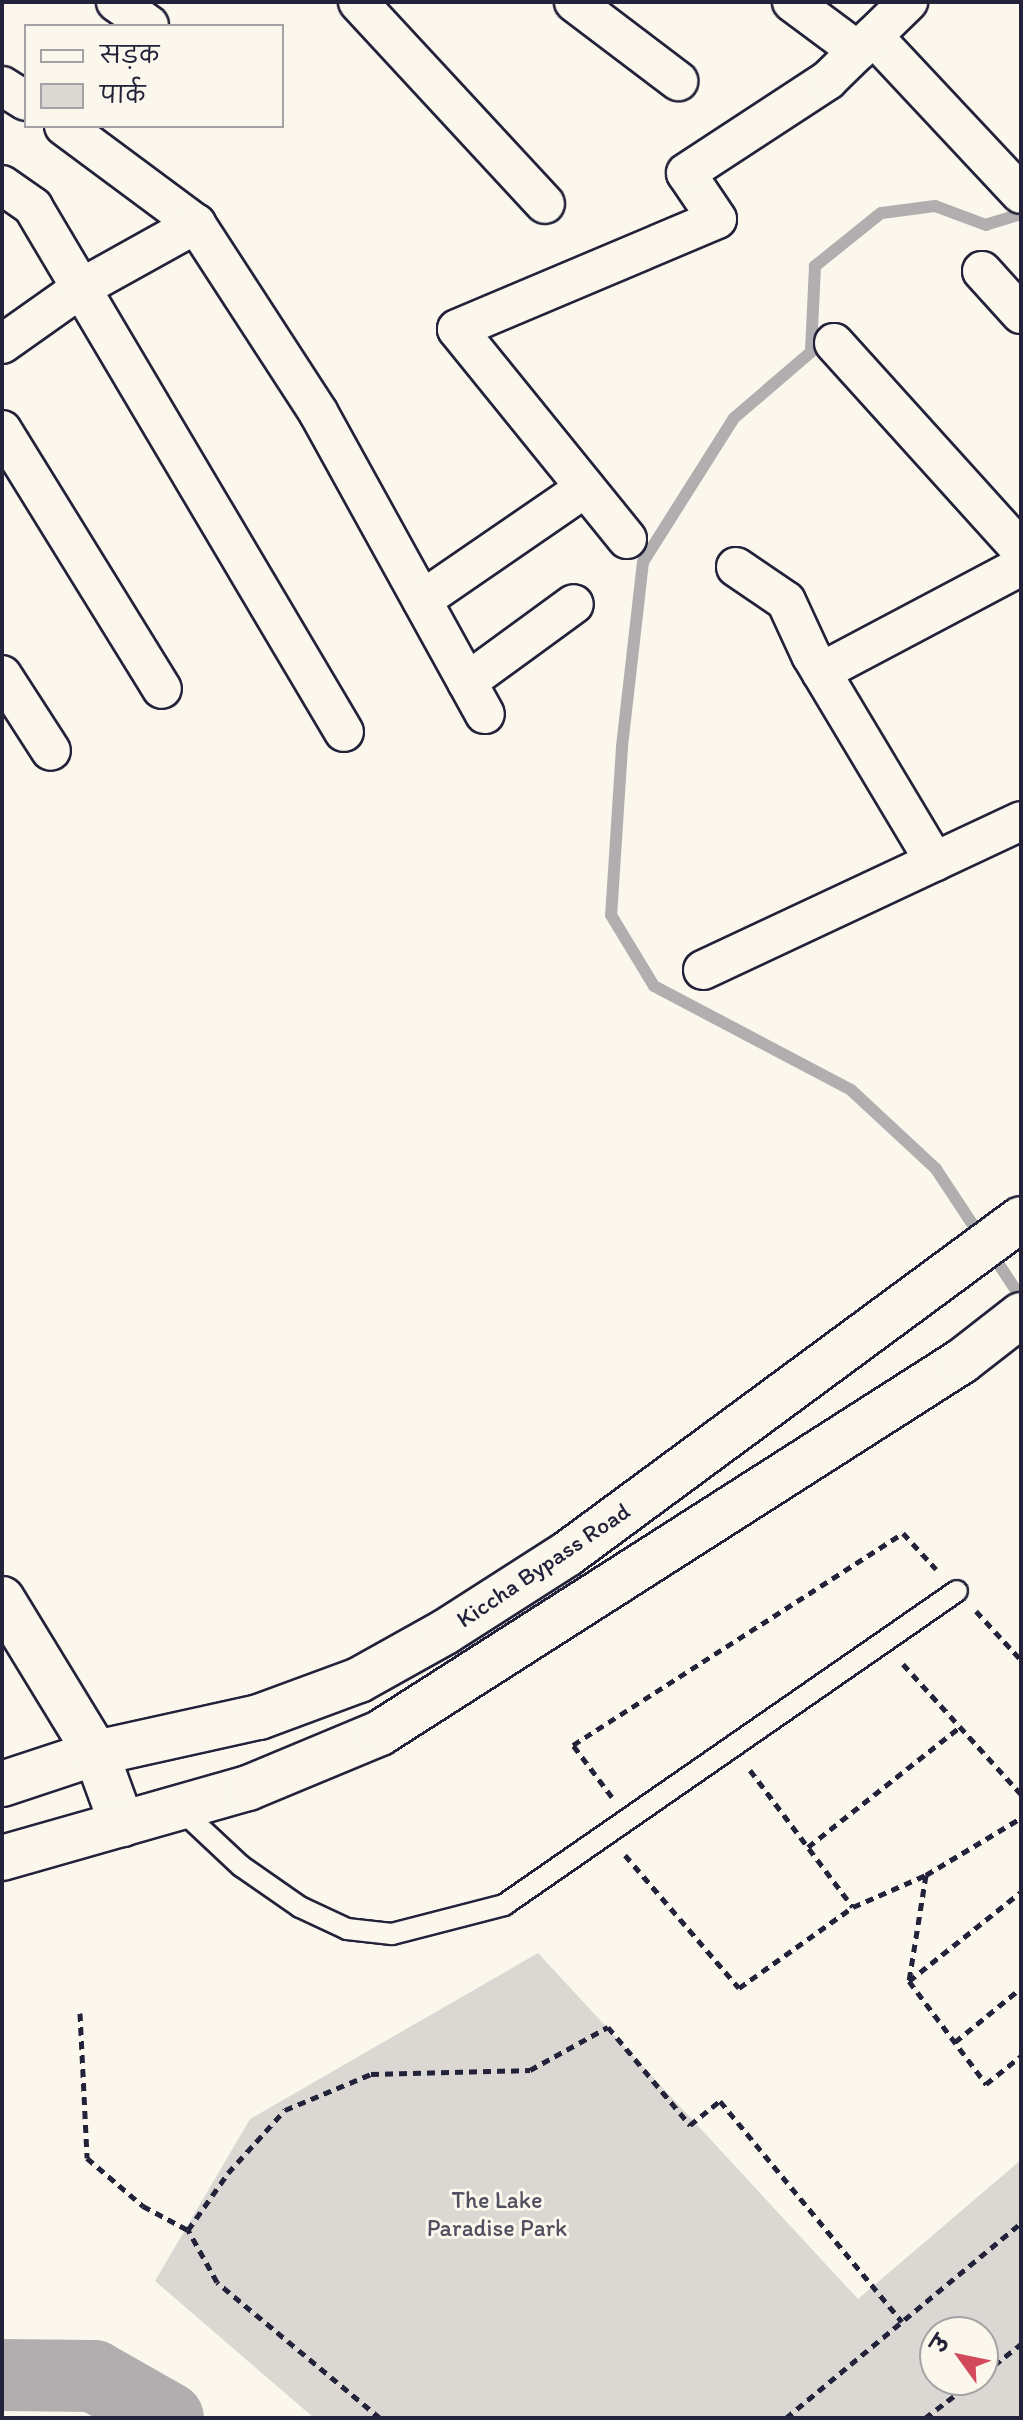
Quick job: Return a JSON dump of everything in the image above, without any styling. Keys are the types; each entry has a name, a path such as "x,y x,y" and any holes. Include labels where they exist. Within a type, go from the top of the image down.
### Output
{"main road":[{"name":"Kiccha Bypass Road","path":"2,1784 96,1753 259,1717 371,1674 445,1632 567,1554 1021,1219"},
{"path":"2,1858 248,1788 380,1733 962,1361 1021,1315"},
{"path":"2,1599 96,1753 122,1824"}],"street":[{"path":"116,2 148,24"},
{"path":"358,2 545,204"},
{"path":"574,2 678,81"},
{"path":"792,2 866,44 1018,190"},
{"path":"627,539 457,329 717,219 686,173 828,80 908,2"},
{"path":"2,86 24,100"},
{"path":"67,128 196,224 318,412 476,698 574,604"},
{"path":"2,185 33,207 344,732"},
{"path":"2,344 17,311 81,288 196,224"},
{"path":"982,271 1021,314"},
{"path":"834,343 1021,550"},
{"path":"2,430 162,689"},
{"path":"422,600 585,488"},
{"path":"821,672 1021,566"},
{"path":"736,567 786,601 821,672 935,862"},
{"path":"2,675 51,751"},
{"path":"703,970 1021,821"}],"lane":[{"path":"179,1808 241,1866 300,1907 347,1929 392,1934 504,1905 882,1640 957,1591"}],"path":[{"path":"628,1819 573,1745 903,1533 1021,1660"},
{"path":"882,1640 1021,1794"},
{"path":"808,1847 960,1727"},
{"path":"731,1746 853,1907"},
{"path":"607,1833 739,1988 853,1907 926,1875 1021,1818"},
{"path":"926,1875 909,1981 986,2084 1021,2056"},
{"path":"909,1981 1021,1892"},
{"path":"955,2042 1021,1988"},
{"path":"80,2013 87,2158 143,2206 188,2230 217,2282 380,2418"},
{"path":"188,2230 228,2173 285,2110 371,2074 530,2070 608,2027 690,2125 720,2101 902,2322"},
{"path":"786,2418 1021,2223"},
{"path":"999,2361 1021,2344"},
{"path":"925,2418 954,2396"}],"green space":[{"name":"The Lake Paradise Park","path":"538,1953 858,2299 1021,2160 1021,2418 314,2418 155,2281 250,2119"}],"waterway":[{"path":"1021,214 986,225 935,206 881,213 815,266 811,352 734,418 643,562 622,747 611,915 654,986 851,1090 936,1169 1021,1298"},
{"path":"2,2375 94,2376 168,2418"}]}
